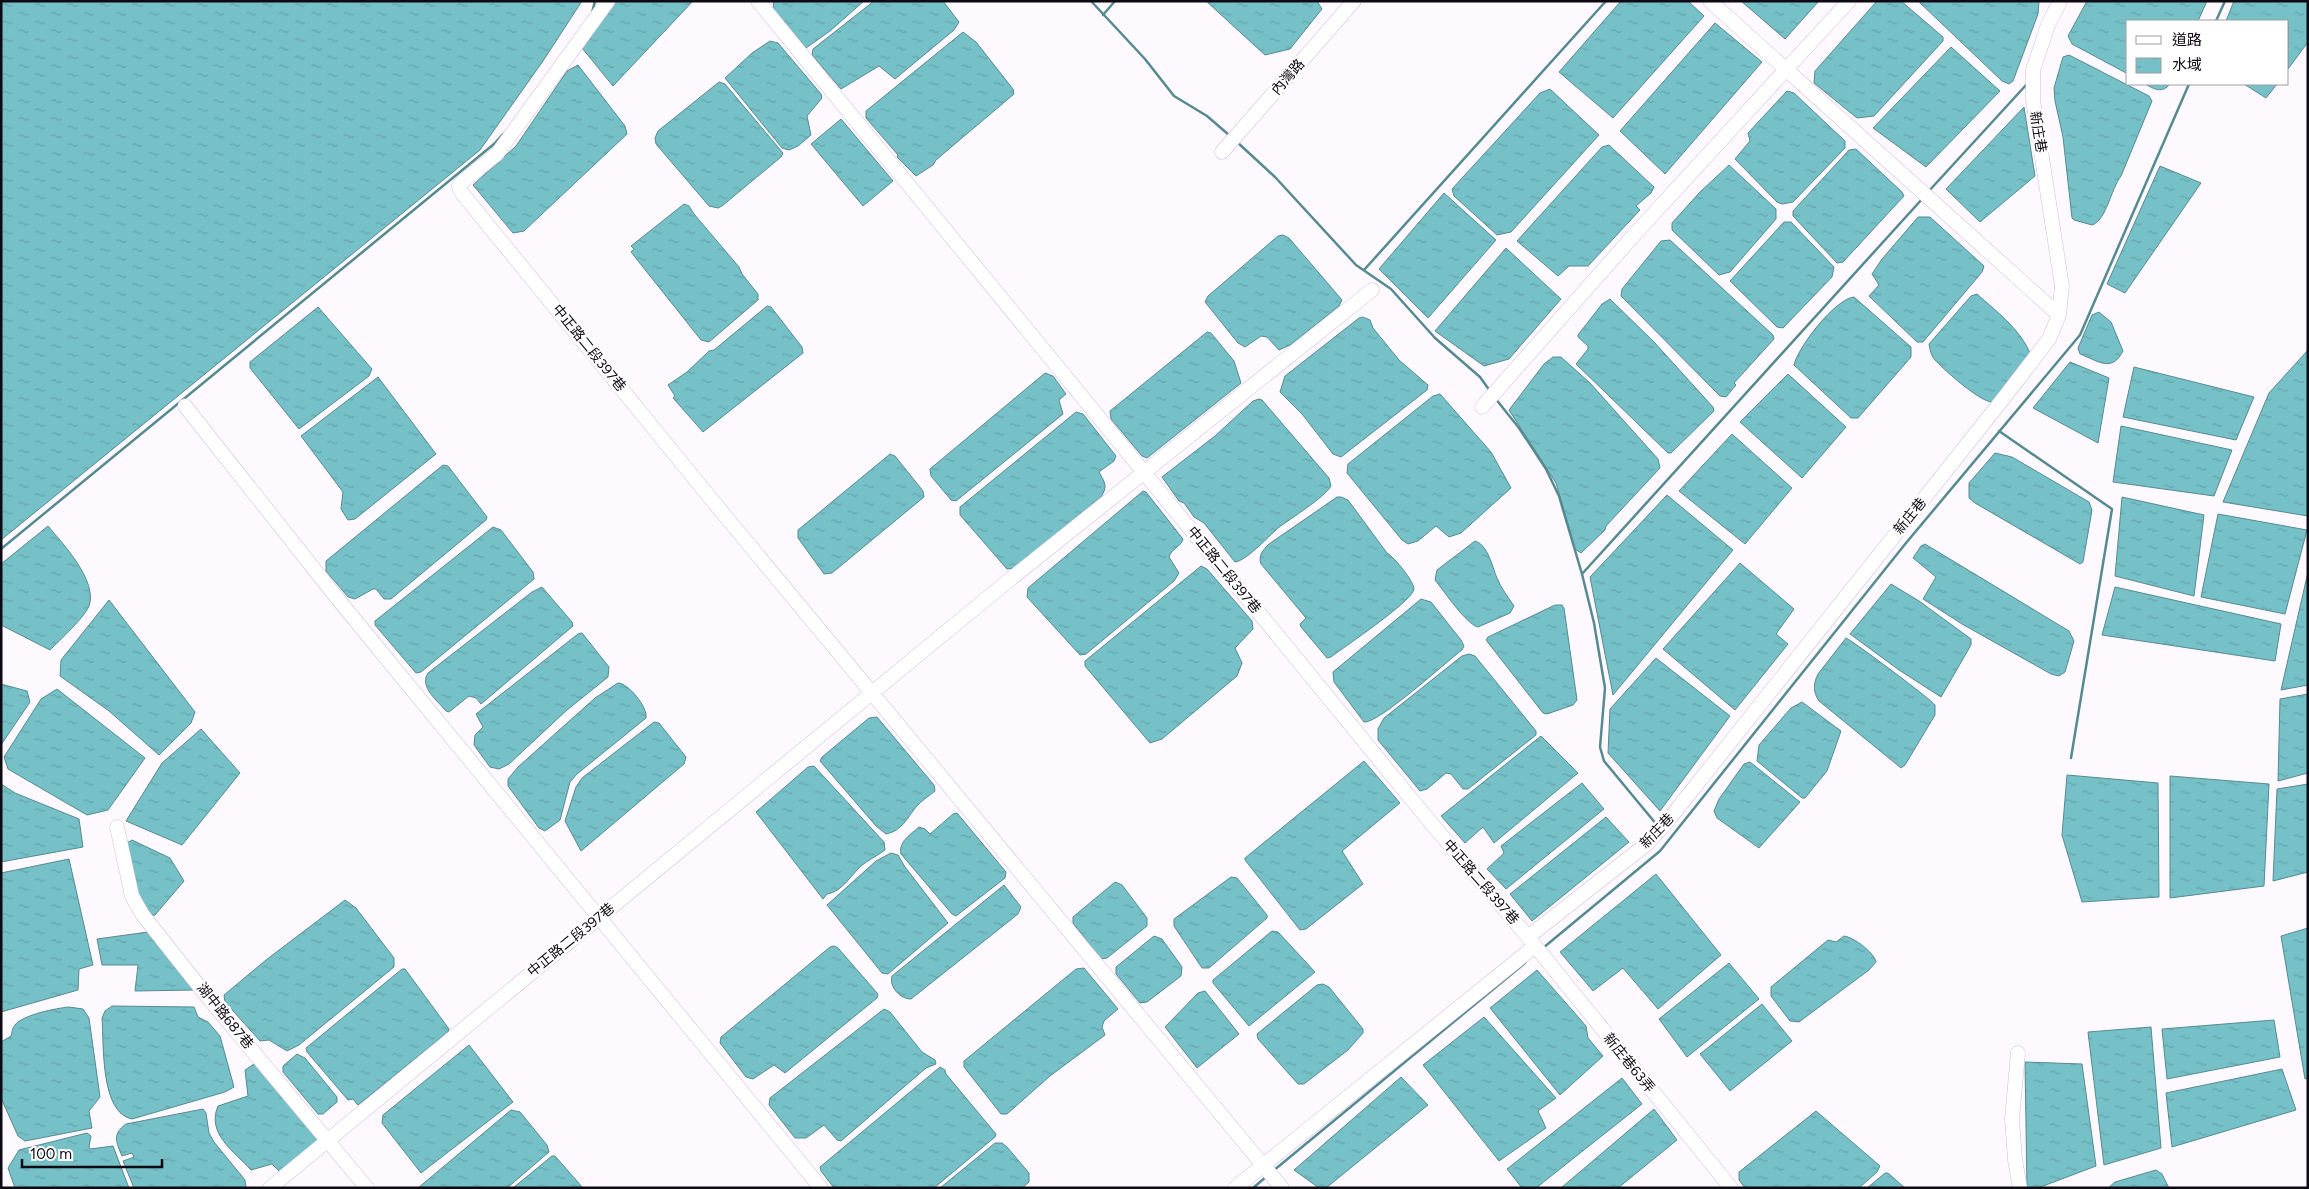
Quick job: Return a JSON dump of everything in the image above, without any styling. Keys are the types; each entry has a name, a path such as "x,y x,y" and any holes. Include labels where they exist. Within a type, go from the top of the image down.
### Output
{"street":[{"name":"中正路二段397巷","path":"608,1 497,154 459,186 712,500 1282,1188"},
{"path":"758,1 1144,472 1372,290"},
{"name":"內灣路","path":"1222,152 1354,1"},
{"path":"1710,1 2058,315"},
{"path":"1482,407 1634,235 1850,1"},
{"name":"新庄巷","path":"1235,1188 1648,843 1666,824 2049,339 2058,315 2062,286 2033,100 2033,70 2048,25 2060,1"},
{"path":"185,406 347,610 821,1188"},
{"name":"中正路二段397巷","path":"270,1188 1008,581 1144,472 1431,823 1532,941"},
{"name":"湖中路687巷","path":"117,827 132,896 142,914 210,1000 367,1188"},
{"name":"新庄巷63弄","path":"1532,941 1731,1188"},
{"path":"2018,1053 2012,1119 2015,1160 2020,1188"}],"water":[{"path":"1,1 582,1 543,61 480,150 1,540"},
{"path":"613,1 693,1 613,86 582,48"},
{"path":"773,1 864,1 830,31 806,48 774,10"},
{"path":"874,1 943,1 959,22 954,30 895,79 879,66 841,89 812,55 813,49"},
{"path":"1206,1 1317,1 1322,9 1290,49 1265,55"},
{"path":"1621,1 1688,1 1704,16 1613,118 1559,72"},
{"path":"1741,1 1819,1 1785,39"},
{"path":"1877,1 1901,1 1943,37 1943,41 1874,116 1857,118 1814,83 1815,71"},
{"path":"1918,1 2039,1 2038,14 2013,81 2009,84 2002,81"},
{"path":"2087,1 2207,1 2198,20 2126,20 2126,73 2072,44 2068,36"},
{"path":"2234,1 2308,1 2308,42 2289,68 2289,20 2226,20"},
{"path":"1715,23 1762,62 1665,174 1620,131"},
{"path":"963,32 976,42 1013,89 1014,94 936,160 933,165 916,176 897,157 898,155 866,118 866,111"},
{"path":"770,41 778,43 821,94 822,98 807,116 811,135 798,146 789,150 782,148 725,78 752,53"},
{"path":"1951,47 2000,91 1926,167 1873,128"},
{"path":"2069,55 2149,96 2152,101 2105,211 2097,222 2092,225 2072,218 2063,137 2054,88 2063,57"},
{"path":"578,65 625,126 627,134 524,231 513,233 473,185 516,146 567,71"},
{"path":"719,82 725,84 783,153 781,157 718,208 709,206 656,144 655,138 658,131"},
{"path":"2147,85 2169,85 2161,90"},
{"path":"2246,85 2276,85 2266,98"},
{"path":"1550,89 1599,135 1511,232 1497,235 1454,196 1452,189 1540,93"},
{"path":"1787,91 1794,93 1845,141 1845,148 1793,202 1782,204 1777,202 1735,159 1750,141 1748,133"},
{"path":"2024,107 2035,176 1980,222 1946,189"},
{"path":"841,119 893,181 863,206 811,144"},
{"path":"1609,145 1654,187 1651,193 1636,206 1640,210 1588,266 1569,266 1558,276 1517,241 1602,147"},
{"path":"1856,149 1904,196 1843,262 1837,263 1793,216 1793,211 1849,150"},
{"path":"1729,165 1776,209 1776,219 1730,272 1719,275 1672,230 1672,223 1700,192"},
{"path":"2160,166 2201,183 2125,293 2107,284"},
{"path":"1444,193 1496,240 1428,318 1379,269"},
{"path":"684,204 689,206 739,267 742,274 758,294 758,300 709,342 701,340 631,252 634,249 631,246"},
{"path":"1918,217 1930,217 1984,266 1982,272 1923,342 1917,342 1869,296 1879,285 1872,274 1882,259"},
{"path":"1784,222 1791,222 1834,267 1832,277 1783,328 1777,327 1730,281"},
{"path":"1283,235 1289,238 1342,300 1339,306 1290,345 1279,350 1267,337 1261,336 1245,347 1238,343 1205,302 1208,296 1278,236"},
{"path":"1670,240 1773,335 1774,339 1734,383 1736,385 1726,397 1720,396 1621,296 1622,289 1661,241"},
{"path":"1506,248 1561,299 1509,359 1484,366 1435,331"},
{"path":"1977,294 2014,328 2030,353 1992,402 1979,397 1945,370 1933,357 1929,344 1971,296"},
{"path":"1854,297 1911,347 1911,357 1858,418 1851,418 1794,365 1802,347 1818,325 1837,306"},
{"path":"1610,299 1654,342 1713,407 1714,411 1671,453 1668,453 1576,364 1588,349 1588,346 1578,335 1602,304"},
{"path":"767,306 771,307 802,347 803,353 703,432 673,398 675,396 668,385 687,372 709,351 714,350"},
{"path":"318,307 372,369 369,376 299,429 250,368 250,362"},
{"path":"2099,312 2111,322 2123,351 2114,362 2099,362 2080,354 2078,348 2092,315"},
{"path":"1363,317 1370,320 1373,328 1399,360 1428,385 1427,390 1341,457 1333,454 1302,414 1280,392 1285,376 1359,318"},
{"path":"1207,332 1211,333 1234,361 1241,383 1147,458 1142,456 1111,419 1110,411"},
{"path":"2308,350 2308,516 2223,502 2269,393"},
{"path":"1553,357 1561,357 1590,383 1658,459 1660,468 1606,526 1605,530 1581,553 1575,549 1556,483 1509,410 1544,364"},
{"path":"2070,362 2109,378 2098,443 2033,408"},
{"path":"2134,367 2254,397 2236,440 2123,417"},
{"path":"1045,373 1053,376 1066,394 1059,400 1063,414 956,501 951,500 931,476 930,469"},
{"path":"1788,374 1846,427 1802,478 1740,422"},
{"path":"378,377 436,454 355,519 348,520 341,509 343,492 301,436"},
{"path":"1440,394 1491,452 1511,488 1461,533 1449,537 1436,526 1418,541 1408,544 1402,540 1347,473 1348,464 1433,396"},
{"path":"1262,400 1329,478 1331,486 1315,502 1278,528 1245,558 1235,562 1204,523 1194,517 1184,503 1179,501 1162,477 1215,436 1253,401"},
{"path":"1076,412 1083,414 1116,456 1114,461 1099,472 1105,484 1103,493 1101,497 1014,568 1007,569 960,515 960,507"},
{"path":"2121,426 2232,450 2214,496 2113,482"},
{"path":"1732,434 1792,488 1745,544 1679,491"},
{"path":"1995,453 2012,457 2089,502 2092,510 2083,562 2080,564 1969,498 1969,483"},
{"path":"890,454 895,456 923,491 924,497 832,573 824,574 798,538 798,530"},
{"path":"443,465 448,466 487,517 486,520 391,599 384,599 376,589 355,599 348,597 326,571 326,561"},
{"path":"1143,491 1146,492 1183,539 1169,557 1179,573 1174,581 1086,654 1080,655 1027,597 1028,588"},
{"path":"1667,495 1733,550 1613,695 1590,577"},
{"path":"1337,497 1348,500 1387,553 1403,570 1414,589 1411,595 1391,613 1327,658 1301,627 1300,624 1306,618 1261,564 1260,558 1269,544"},
{"path":"2122,497 2204,515 2194,596 2115,576"},
{"path":"2218,514 2307,530 2285,614 2201,597"},
{"path":"48,526 78,563 89,585 90,596 89,606 82,617 50,650 1,625 1,564"},
{"path":"493,527 501,530 533,572 534,579 421,672 416,673 375,625 375,621"},
{"path":"1475,541 1486,551 1499,582 1514,606 1510,613 1478,627 1461,614 1435,580 1437,570"},
{"path":"1925,544 2069,631 2074,641 2065,672 2059,676 2051,674 1962,624 1923,599 1936,577 1913,558 1921,546"},
{"path":"1740,563 1794,609 1776,634 1788,644 1735,710 1663,649"},
{"path":"1201,566 1207,569 1252,621 1253,629 1235,648 1242,663 1237,676 1162,739 1150,743 1085,666 1085,661"},
{"path":"2308,572 2308,685 2281,690"},
{"path":"1891,584 1919,601 1971,639 1971,645 1941,697 1899,670 1850,634"},
{"path":"542,587 572,622 573,626 481,704 476,698 469,696 449,712 446,711 427,688 426,678 428,673 532,592"},
{"path":"2115,587 2281,624 2275,661 2102,635"},
{"path":"1421,599 1431,602 1464,646 1462,650 1397,703 1372,720 1364,722 1334,682 1333,672"},
{"path":"109,600 195,712 191,723 159,755 109,711 60,676 61,660"},
{"path":"1555,605 1562,605 1564,608 1577,700 1573,705 1547,714 1543,713 1486,640 1488,637"},
{"path":"582,633 609,667 608,677 567,710 509,764 499,769 490,767 474,745 475,735 483,727 476,714 578,634"},
{"path":"1846,638 1935,705 1935,715 1905,765 1901,768 1819,701 1816,694 1815,681 1818,674"},
{"path":"1469,654 1475,656 1536,731 1536,735 1468,789 1463,789 1451,774 1446,773 1427,789 1420,791 1378,740 1378,729 1384,718 1462,656"},
{"path":"1656,658 1730,716 1660,811 1608,753 1610,709"},
{"path":"618,683 632,691 641,702 646,718 577,774 570,782 560,820 545,831 539,828 508,786 508,779 518,767 595,698"},
{"path":"1,684 27,691 30,702 1,745"},
{"path":"57,689 145,758 108,810 87,815 8,769 4,757 41,699"},
{"path":"2308,694 2308,773 2278,781 2280,699"},
{"path":"1802,702 1841,731 1827,771 1805,798 1802,798 1757,761 1759,745 1791,708"},
{"path":"877,717 934,785 935,791 918,805 900,827 886,834 876,826 820,761 822,757 869,718"},
{"path":"654,722 659,723 686,757 684,764 581,851 565,821 576,787 582,778"},
{"path":"201,729 240,773 182,845 126,821 162,763"},
{"path":"1541,736 1578,773 1494,843 1483,827 1465,843 1441,816"},
{"path":"1364,761 1400,803 1342,851 1363,884 1306,929 1300,930 1245,858"},
{"path":"1750,762 1800,802 1759,848 1717,818 1714,811 1719,799 1744,764"},
{"path":"814,766 884,842 885,850 857,870 842,887 827,894 823,899 756,812 808,767"},
{"path":"2067,775 2158,783 2159,897 2082,902 2062,835"},
{"path":"2170,776 2269,784 2264,886 2170,898"},
{"path":"1582,783 1604,809 1506,889 1487,869 1504,853 1501,846"},
{"path":"1,784 15,793 79,819 83,847 1,862"},
{"path":"2308,784 2308,872 2273,881 2277,789"},
{"path":"957,813 1006,872 1005,878 956,916 952,914 901,854 901,846 919,827 925,829 930,834 953,814"},
{"path":"1606,817 1629,842 1532,921 1510,894"},
{"path":"132,840 170,858 184,881 155,915 146,916 122,846"},
{"path":"891,853 898,855 948,923 888,974 882,973 827,905 876,861"},
{"path":"69,859 93,965 79,969 78,990 1,1012 1,873"},
{"path":"1656,874 1721,955 1658,1009 1623,968 1593,991 1560,952"},
{"path":"1231,877 1237,878 1267,915 1267,918 1209,968 1202,968 1174,926 1174,919"},
{"path":"1115,882 1122,885 1147,918 1147,926 1107,958 1101,959 1073,923 1073,917"},
{"path":"1004,885 1021,907 1018,914 911,999 899,995 892,984 892,976"},
{"path":"345,900 356,908 394,958 394,967 299,1045 287,1051 269,1040 260,1041 225,1002 224,995 266,960"},
{"path":"2308,928 2308,1078 2305,1079 2281,936"},
{"path":"1272,931 1278,932 1315,972 1249,1026 1213,983 1213,980"},
{"path":"148,932 193,990 135,991 138,965 102,965 97,939"},
{"path":"1154,936 1162,939 1182,967 1181,976 1147,1002 1140,1003 1116,974 1116,967"},
{"path":"1844,936 1853,939 1863,946 1876,962 1869,970 1799,1022 1790,1021 1771,996 1771,987 1828,940 1836,942"},
{"path":"830,947 838,948 878,994 877,998 785,1073 774,1065 753,1079 746,1077 720,1043 721,1037"},
{"path":"1729,963 1759,999 1687,1057 1659,1019"},
{"path":"1084,968 1118,1009 1104,1021 1102,1027 1105,1035 1050,1076 1007,1114 1001,1114 964,1067 964,1061 1076,969"},
{"path":"402,969 405,969 449,1029 448,1032 358,1105 353,1099 348,1100 307,1052 306,1048"},
{"path":"1537,970 1586,1026 1588,1038 1603,1056 1560,1095 1490,1008"},
{"path":"1323,984 1329,987 1363,1029 1363,1033 1348,1050 1304,1084 1298,1084 1258,1039 1257,1034 1317,985"},
{"path":"1205,991 1239,1034 1197,1068 1165,1027 1198,993"},
{"path":"1762,1004 1792,1041 1730,1091 1700,1054"},
{"path":"112,1006 194,1007 198,1017 208,1022 220,1036 234,1087 225,1092 132,1119 122,1114 114,1104 109,1091 104,1060 102,1018 105,1011"},
{"path":"69,1007 83,1009 89,1018 100,1097 89,1111 92,1128 25,1141 18,1136 1,1098 1,1042 11,1036 14,1026 19,1021 48,1010"},
{"path":"884,1009 890,1012 922,1052 935,1060 936,1064 926,1068 841,1141 837,1140 824,1125 806,1138 795,1138 769,1105 770,1098"},
{"path":"1484,1017 1556,1098 1538,1111 1546,1128 1499,1161 1423,1065"},
{"path":"2274,1020 2280,1057 2167,1079 2162,1029"},
{"path":"2151,1027 2161,1148 2104,1165 2088,1032"},
{"path":"469,1045 513,1102 421,1173 382,1123 383,1115"},
{"path":"297,1054 305,1058 337,1097 337,1102 323,1114 318,1114 283,1072 283,1066"},
{"path":"2025,1062 2082,1064 2096,1166 2038,1188 2027,1188"},
{"path":"254,1064 258,1065 317,1136 317,1141 280,1172 272,1164 251,1170 224,1142 216,1125 215,1116 218,1106 248,1096 245,1070"},
{"path":"940,1067 945,1070 946,1074 996,1134 995,1137 934,1188 834,1188 820,1167"},
{"path":"2282,1069 2296,1110 2172,1147 2166,1093"},
{"path":"1401,1077 1428,1105 1326,1188 1319,1188 1294,1170"},
{"path":"1622,1078 1642,1104 1536,1188 1522,1188 1507,1169"},
{"path":"203,1109 206,1113 209,1133 214,1142 245,1180 246,1188 134,1188 123,1161 134,1157 132,1153 122,1156 116,1138 119,1131 126,1124"},
{"path":"1654,1109 1677,1140 1618,1188 1561,1188"},
{"path":"511,1110 520,1112 547,1145 549,1152 507,1188 418,1188"},
{"path":"1816,1111 1880,1166 1877,1172 1859,1188 1745,1188 1739,1180 1739,1172"},
{"path":"87,1133 91,1136 90,1149 113,1146 129,1188 15,1188 8,1168 19,1150"},
{"path":"995,1143 1002,1143 1007,1147 1029,1173 1029,1182 1022,1188 940,1188"},
{"path":"552,1156 555,1156 583,1188 513,1188"},
{"path":"2156,1170 2162,1174 2169,1188 2108,1188 2115,1182"},
{"path":"1885,1173 1888,1173 1905,1188 1867,1188"}],"waterway":[{"path":"592,13 595,1"},
{"path":"1091,1 1145,59 1174,96 1207,116 1229,135"},
{"path":"1103,15 1115,1"},
{"path":"1364,270 1606,1"},
{"path":"2216,20 2225,1"},
{"path":"1928,192 2027,84"},
{"path":"1543,948 1660,851 1906,543 2080,335 2189,85"},
{"path":"1,549 494,144 503,134"},
{"path":"1237,142 1275,177 1356,265 1391,289 1435,338 1480,377 1490,391"},
{"path":"1582,574 1923,198"},
{"path":"1495,398 1519,428 1546,469 1559,496 1594,623 1605,688 1600,747 1604,761 1657,825"},
{"path":"1999,431 2112,509 2071,758"},
{"path":"1273,1171 1525,963"},
{"path":"1253,1188 1267,1176"}]}
